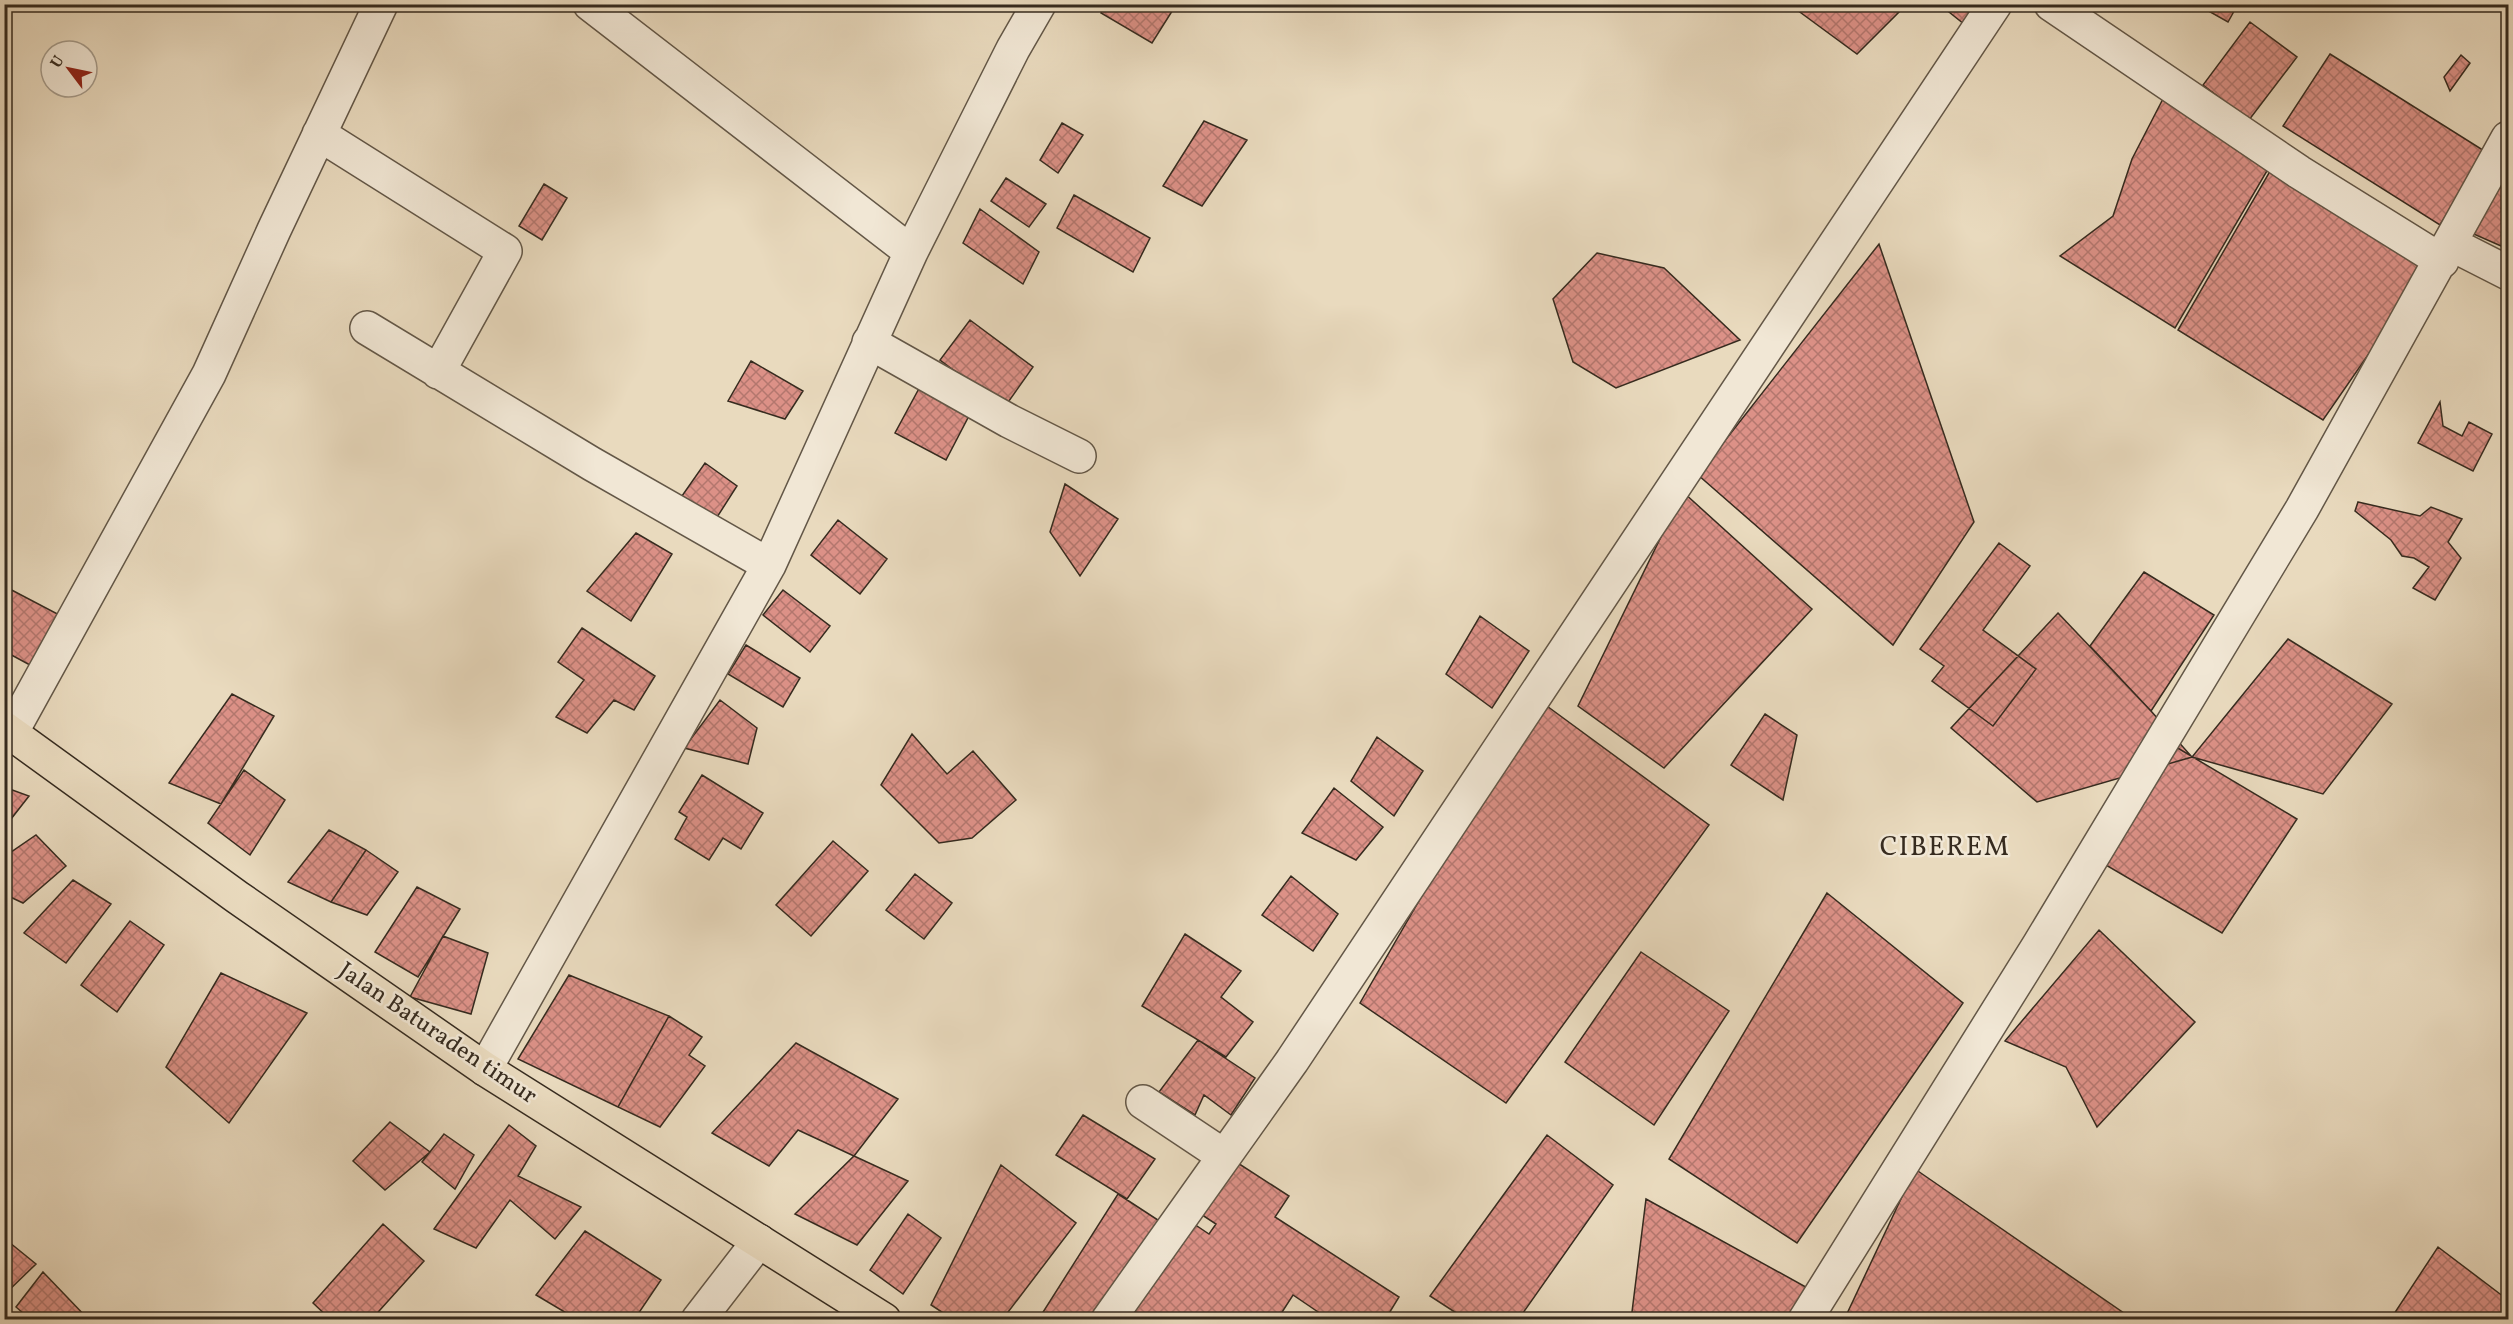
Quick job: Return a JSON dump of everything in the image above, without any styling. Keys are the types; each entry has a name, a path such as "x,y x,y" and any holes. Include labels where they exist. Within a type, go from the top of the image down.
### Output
{"main road":[{"name":"Jalan Baturaden timur","path":"8,731 237,897 485,1069 884,1320"}],"street":[{"path":"8,731 209,374 381,4"},
{"path":"590,4 911,252"},
{"path":"485,1069 769,565 911,252 1013,49 1039,4"},
{"path":"1108,1320 1292,1061 1995,4"},
{"path":"2050,4 2299,172 2446,253 2508,273"},
{"path":"319,134 505,251 438,372"},
{"path":"1806,1320 2039,945 2290,529 2446,253 2508,138"},
{"path":"367,328 592,464 769,565"},
{"path":"869,342 1009,422 1079,456"},
{"path":"1143,1102 1224,1156"},
{"path":"698,1320 759,1241"}],"building":[{"path":"1106,4 1170,4 1174,8 1152,43 1101,13"},
{"path":"1794,4 1904,4 1905,6 1857,54 1793,7"},
{"path":"1939,4 1983,4 1964,24"},
{"path":"2196,4 2238,4 2228,22"},
{"path":"2250,22 2297,57 2249,120 2203,85"},
{"path":"2330,54 2486,152 2440,225 2283,126"},
{"path":"2461,55 2470,63 2450,91 2444,77"},
{"path":"2166,93 2271,164 2175,328 2060,256 2113,216 2132,159"},
{"path":"1204,121 1247,140 1202,206 1163,186"},
{"path":"1062,123 1083,135 1058,173 1040,160"},
{"path":"2508,158 2508,249 2469,232"},
{"path":"2273,166 2429,267 2323,420 2178,330"},
{"path":"1006,178 1046,204 1029,227 991,201"},
{"path":"544,184 567,198 542,240 519,226"},
{"path":"1074,195 1150,238 1133,272 1057,228"},
{"path":"980,209 1039,252 1023,284 963,243"},
{"path":"1879,244 1974,522 1893,645 1698,475"},
{"path":"1597,253 1664,268 1740,340 1616,388 1573,362 1553,299"},
{"path":"970,320 1033,367 1004,408 940,360"},
{"path":"751,361 803,391 785,419 728,401"},
{"path":"922,383 972,410 946,460 895,433"},
{"path":"2440,402 2443,426 2462,436 2469,422 2492,434 2473,471 2418,443"},
{"path":"705,463 737,486 712,525 677,503"},
{"path":"1065,484 1118,519 1080,576 1050,532"},
{"path":"1683,492 1812,609 1664,768 1578,706"},
{"path":"2358,502 2420,516 2431,507 2462,519 2448,542 2461,558 2435,600 2413,588 2429,567 2414,558 2402,556 2391,540 2355,511"},
{"path":"838,520 887,559 860,594 811,555"},
{"path":"636,533 672,554 631,621 587,591"},
{"path":"1999,543 2030,566 1983,630 2036,669 1993,726 1932,681 1944,666 1920,649"},
{"path":"2144,572 2214,615 2151,711 2090,646"},
{"path":"4,586 69,620 41,671 4,651"},
{"path":"783,590 830,626 810,652 763,615"},
{"path":"2058,613 2192,757 2037,802 1951,728"},
{"path":"1480,616 1529,651 1492,708 1446,674"},
{"path":"582,628 655,676 634,710 614,700 587,733 556,717 584,680 558,662"},
{"path":"2288,639 2392,704 2323,794 2192,757"},
{"path":"746,645 800,678 783,707 728,674"},
{"path":"232,694 274,716 221,804 169,783"},
{"path":"1536,698 1709,825 1506,1103 1360,1003"},
{"path":"720,700 757,728 748,764 684,748"},
{"path":"1765,714 1797,735 1783,800 1731,765"},
{"path":"912,734 947,774 973,751 1016,800 972,838 939,843 881,785"},
{"path":"1377,737 1423,771 1394,816 1351,781"},
{"path":"2171,744 2297,819 2222,933 2099,861"},
{"path":"244,770 285,800 250,855 208,823"},
{"path":"702,775 763,813 741,849 723,838 709,860 675,839 687,817 679,812"},
{"path":"4,787 29,796 4,828"},
{"path":"1334,788 1383,827 1356,860 1302,833"},
{"path":"329,830 366,850 331,902 288,882"},
{"path":"36,835 66,866 23,903 4,894 4,857"},
{"path":"833,841 868,871 811,936 776,905"},
{"path":"366,850 398,872 367,915 331,902"},
{"path":"915,874 952,903 924,939 886,910"},
{"path":"1291,876 1338,914 1313,951 1262,915"},
{"path":"73,880 111,904 66,963 24,933"},
{"path":"417,887 460,909 418,977 375,952"},
{"path":"1827,893 1963,1003 1797,1243 1669,1159"},
{"path":"130,921 164,945 117,1012 81,985"},
{"path":"2099,930 2195,1022 2097,1127 2066,1067 2005,1041"},
{"path":"1185,934 1241,971 1221,997 1253,1022 1226,1057 1142,1006"},
{"path":"443,936 488,953 471,1014 410,997"},
{"path":"1641,952 1729,1011 1654,1125 1565,1062"},
{"path":"221,973 307,1013 229,1123 166,1067"},
{"path":"569,975 669,1016 618,1107 518,1059"},
{"path":"669,1016 702,1037 689,1055 705,1066 660,1127 618,1107"},
{"path":"1198,1040 1255,1078 1231,1115 1204,1095 1195,1115 1159,1092"},
{"path":"796,1043 898,1099 854,1156 798,1130 769,1166 712,1133"},
{"path":"1083,1115 1155,1159 1127,1199 1056,1155"},
{"path":"390,1122 430,1152 385,1190 353,1161"},
{"path":"509,1125 536,1146 518,1176 581,1207 555,1239 510,1200 476,1248 434,1229"},
{"path":"444,1134 474,1155 455,1189 422,1162"},
{"path":"1547,1135 1613,1185 1518,1320 1467,1320 1430,1296"},
{"path":"854,1156 908,1181 857,1245 795,1214"},
{"path":"1230,1158 1289,1196 1275,1217 1399,1297 1385,1320 1330,1320 1293,1295 1277,1320 1120,1320 1185,1218 1209,1234 1216,1224 1196,1211"},
{"path":"1001,1165 1076,1223 1002,1320 954,1320 931,1305"},
{"path":"1915,1169 2134,1320 1844,1320"},
{"path":"1118,1194 1164,1224 1098,1320 1038,1320"},
{"path":"1646,1199 1813,1291 1791,1320 1631,1320"},
{"path":"908,1214 941,1238 903,1294 870,1270"},
{"path":"383,1224 424,1261 371,1320 331,1320 313,1303"},
{"path":"585,1231 661,1280 634,1320 578,1320 536,1295"},
{"path":"4,1238 36,1264 4,1295"},
{"path":"2438,1247 2508,1300 2508,1320 2390,1320"},
{"path":"43,1272 89,1320 31,1320 16,1307"}],"district":[{"name":"CIBEREM","path":"1945,848"}]}
